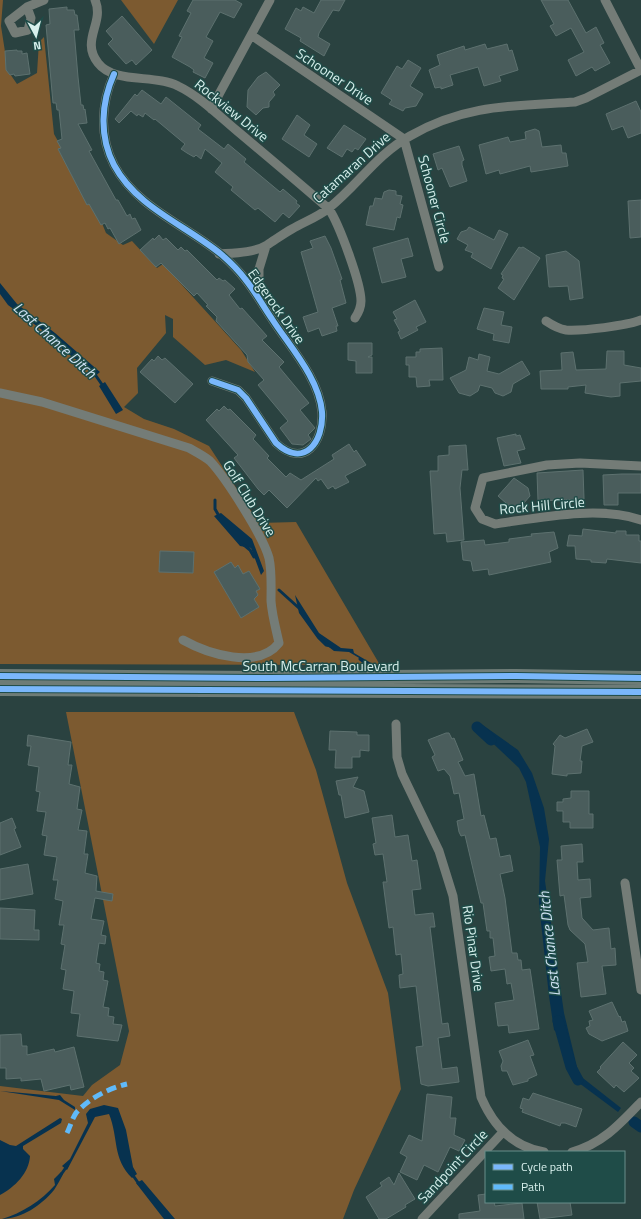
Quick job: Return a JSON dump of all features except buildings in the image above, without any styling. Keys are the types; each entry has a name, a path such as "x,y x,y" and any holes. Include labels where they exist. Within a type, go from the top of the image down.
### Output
{"main road":[{"name":"South McCarran Boulevard","path":"0,676 517,676 641,678"},
{"name":"South McCarran Boulevard","path":"0,689 641,692"}],"street":[{"path":"27,7 44,0"},
{"name":"Rockview Drive","path":"96,0 98,16 91,40 91,49 99,65 114,74 166,81 179,86 211,109 329,209"},
{"path":"211,109 270,0"},
{"path":"605,0 641,70"},
{"name":"Schooner Drive","path":"251,35 404,140"},
{"name":"Catamaran Drive","path":"219,254 248,251 266,246 291,229 329,209 369,168 404,140 431,125 478,109 500,106 575,102 641,70"},
{"name":"Edgerock Drive","path":"114,74 107,89 103,120 106,148 114,165 136,193 157,212 219,254 245,279 307,373 320,399 322,431 316,442 308,450 297,454 282,449 276,443 246,398 238,390 212,381"},
{"name":"Schooner Circle","path":"404,140 439,267"},
{"path":"329,209 336,219 360,289 360,312 355,318"},
{"path":"259,300 259,269 266,246"},
{"path":"546,321 567,330 623,325 641,320"},
{"name":"Golf Club Drive","path":"0,393 42,402 189,448 210,461 220,474 241,505 263,544 268,557 271,575 271,602 279,643 273,651 254,658 220,655 199,649 183,640"},
{"name":"Rock Hill Circle","path":"641,466 580,463 547,465 483,478 475,508 482,519 495,524 575,514 623,515 641,520"},
{"name":"Rio Pinar Drive","path":"396,724 397,751 402,774 439,851 453,896 481,1097 494,1122 503,1132 514,1141 528,1148 540,1151"},
{"path":"625,883 641,990"},
{"path":"575,1151 596,1144 608,1136 641,1102"},
{"name":"Sandpoint Circle","path":"485,1151 503,1132"},
{"name":"Sandpoint Circle","path":"422,1219 485,1151"}],"shaded area":[{"path":"0,0 3,0 1,26 8,71 17,84 37,73 39,42 44,37 54,134 97,211 106,233 123,245 132,241 157,268 163,264 241,350 255,372 226,360 205,365 173,337 173,319 165,315 166,333 137,368 138,393 124,407 144,419 174,429 209,446 259,523 296,522 380,665 0,664"},
{"path":"121,0 178,0 154,44"},
{"path":"66,712 294,712 316,770 347,883 388,993 401,1089 354,1190 343,1219 0,1219 0,1086 83,1096 92,1085 120,1065 129,1031"}],"water":[{"path":"0,283 17,304 55,333 100,372 93,378 89,369 64,351 49,335 8,305 0,294"},
{"path":"105,382 123,410 116,414 99,386"},
{"path":"221,513 252,539 264,571 261,575 251,548 240,546 214,516"},
{"path":"295,595 319,633 341,648 353,649 354,653 371,663 371,666 368,667 366,662 349,652 334,651 317,638 299,613"},
{"path":"480,723 518,750 532,773 544,808 549,839 545,881 564,1013 579,1075 621,1108 618,1112 575,1080 562,1036 554,1030 539,904 540,847 526,782 519,768 481,732 478,726"},
{"path":"0,1091 56,1096 60,1095 64,1100 75,1107 75,1110 59,1100"},
{"path":"104,1105 118,1108 126,1130 133,1167 137,1174 132,1178 121,1163 109,1114 95,1117 67,1170 62,1166 70,1159 88,1123 86,1114 90,1109"},
{"path":"60,1118 62,1119 61,1123 23,1146 23,1149 30,1156 27,1168 16,1184 0,1195 0,1140 16,1146"},
{"path":"61,1172 63,1174 57,1186 49,1196 37,1206 16,1217 2,1219 24,1210 44,1196 55,1185 54,1179"},
{"path":"142,1180 175,1219 164,1219 136,1183"}],"waterway":[{"name":"Last Chance Ditch","path":"94,373 103,386"},
{"name":"Last Chance Ditch","path":"215,500 215,509 219,516"},
{"name":"Last Chance Ditch","path":"244,545 250,550 254,557"},
{"name":"Last Chance Ditch","path":"279,590 300,609"},
{"name":"Last Chance Ditch","path":"319,638 326,645 331,646"},
{"name":"Last Chance Ditch","path":"360,659 368,665"},
{"name":"Last Chance Ditch","path":"477,727 491,740"},
{"name":"Last Chance Ditch","path":"558,1021 571,1067 578,1080"},
{"name":"Last Chance Ditch","path":"634,1122 641,1127"},
{"path":"60,1176 67,1166"},
{"path":"132,1174 139,1184"}],"marked path":[{"path":"67,1133 76,1113 86,1103 106,1091 127,1084"}],"cycle path":[{"path":"114,74 106,96 104,108 104,131 106,143 114,165 124,180 136,193 163,215 208,244 222,255 249,284 310,375 320,399 322,412 322,423 316,442 303,453 295,453 286,450 276,443 246,398 238,390 212,381"},
{"path":"0,676 269,678 517,676 641,678"},
{"path":"0,689 641,692"}]}
